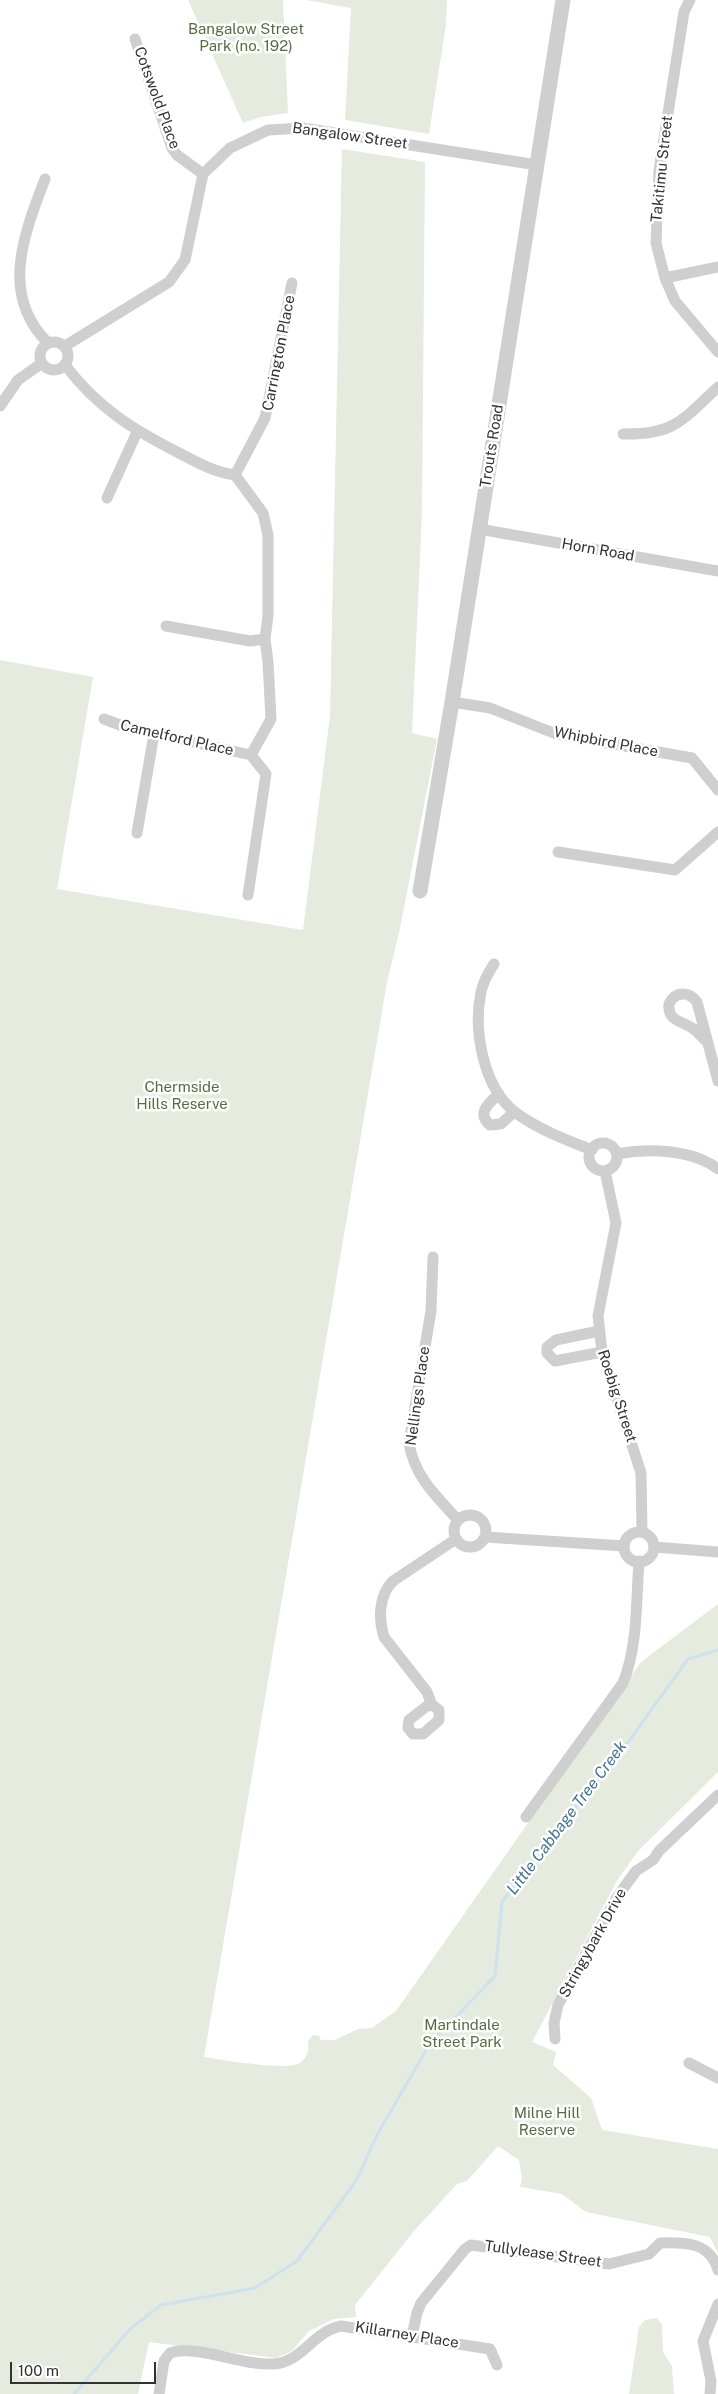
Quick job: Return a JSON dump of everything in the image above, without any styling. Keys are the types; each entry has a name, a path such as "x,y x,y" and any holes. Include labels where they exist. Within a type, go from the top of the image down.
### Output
{"street":[{"name":"Trouts Road","path":"420,891 452,702 563,0"},
{"name":"Takitimu Street","path":"690,0 684,12 659,170 656,244 665,278 676,301 718,352"},
{"name":"Cotswold Place","path":"135,39 172,148 177,155 203,174"},
{"name":"Bangalow Street","path":"203,174 230,148 268,130 282,127 303,128 536,165"},
{"path":"65,346 169,282 185,260 203,174"},
{"path":"45,179 14,271 18,304 35,331 48,343"},
{"path":"665,278 718,267"},
{"name":"Carrington Place","path":"235,475 266,418 292,283"},
{"path":"57,342 65,346 69,354 65,365 53,370 42,363 40,354 48,343 57,342"},
{"path":"0,406 18,380 42,363"},
{"path":"65,365 113,415 137,432 217,473 235,475 263,513 268,535 268,616 265,639 271,719 251,755 266,774 248,895"},
{"path":"623,434 665,431 679,422 718,388"},
{"path":"107,498 137,432"},
{"name":"Horn Road","path":"479,529 718,571"},
{"path":"166,626 250,641 265,639"},
{"name":"Whipbird Place","path":"452,702 490,708 556,734 692,758 718,790"},
{"name":"Camelford Place","path":"104,719 128,728 251,755"},
{"path":"137,833 154,734"},
{"path":"558,852 675,870 682,866 718,832"},
{"path":"494,964 481,991 479,1023 486,1068 499,1094 514,1112 571,1142 592,1150"},
{"path":"706,1041 718,1081"},
{"path":"499,1094 484,1110 483,1114 486,1122 490,1125 501,1124 514,1112"},
{"path":"603,1144 612,1146 616,1154 616,1163 605,1171 597,1170 591,1164 589,1157 592,1150 603,1144"},
{"path":"616,1154 644,1150 658,1151 682,1155 715,1166 718,1153"},
{"name":"Roebig Street","path":"605,1171 616,1223 598,1316 598,1331 602,1352 641,1473 642,1532"},
{"name":"Nellings Place","path":"433,1257 431,1311 409,1443 411,1458 425,1484 458,1520"},
{"path":"598,1331 550,1342 547,1353 555,1361 602,1352"},
{"path":"472,1515 481,1519 486,1528 485,1537 482,1542 473,1547 463,1546 456,1539 454,1529 458,1520 472,1515"},
{"path":"642,1532 652,1539 654,1547 650,1556 639,1561 628,1557 624,1546 628,1537 642,1532"},
{"path":"485,1537 624,1546"},
{"path":"432,1705 427,1692 384,1637 381,1628 381,1607 386,1588 393,1580 456,1539"},
{"path":"654,1547 718,1552"},
{"path":"526,1817 623,1683 632,1651 639,1561"},
{"name":"Stringybark Drive","path":"555,2039 554,2024 558,2005 617,1896 636,1871 652,1860 659,1851 718,1795"},
{"path":"689,2064 718,2078"},
{"name":"Tullylease Street","path":"412,2336 416,2313 422,2303 465,2249 471,2245 609,2264 649,2254 660,2243 686,2243 699,2246 712,2257 718,2270"},
{"path":"710,2394 711,2381 703,2345 706,2331 715,2318 718,2304"},
{"name":"Killarney Place","path":"159,2394 164,2361 170,2353 184,2351 272,2364 293,2359 320,2334 341,2326 490,2349 497,2365"}],"green space":[{"name":"Bangalow Street Park (no. 192)","path":"188,0 283,0 288,113 261,117 243,123"},
{"path":"306,0 447,0 446,24 429,134 345,120 351,8"},
{"name":"Chermside Hills Reserve","path":"342,149 425,162 422,512 412,733 437,739 399,933 387,982 204,2057 264,2065 294,2065 302,2062 306,2056 308,2041 313,2035 319,2036 321,2040 335,2040 358,2029 372,2028 396,2011 641,1662 718,1604 718,1772 639,1850 618,1879 532,2042 556,2052 553,2065 591,2098 602,2130 718,2149 718,2253 710,2237 586,2212 562,2194 520,2187 522,2178 519,2160 498,2146 467,2181 457,2184 414,2231 355,2305 356,2317 334,2319 309,2331 292,2351 276,2358 149,2342 138,2394 0,2394 0,660 93,677 57,889 303,930 330,716"},
{"path":"657,2318 662,2325 663,2352 672,2366 674,2394 629,2394 639,2327 645,2320"}],"waterway":[{"name":"Little Cabbage Tree Creek","path":"74,2394 130,2329 161,2305 255,2288 297,2261 356,2181 377,2135 429,2045 495,1976 502,1902 626,1745 688,1659 718,1650"}],"park label":[{"name":"Martindale Street Park","path":"462,2034"},
{"name":"Milne Hill Reserve","path":"547,2122"}]}
